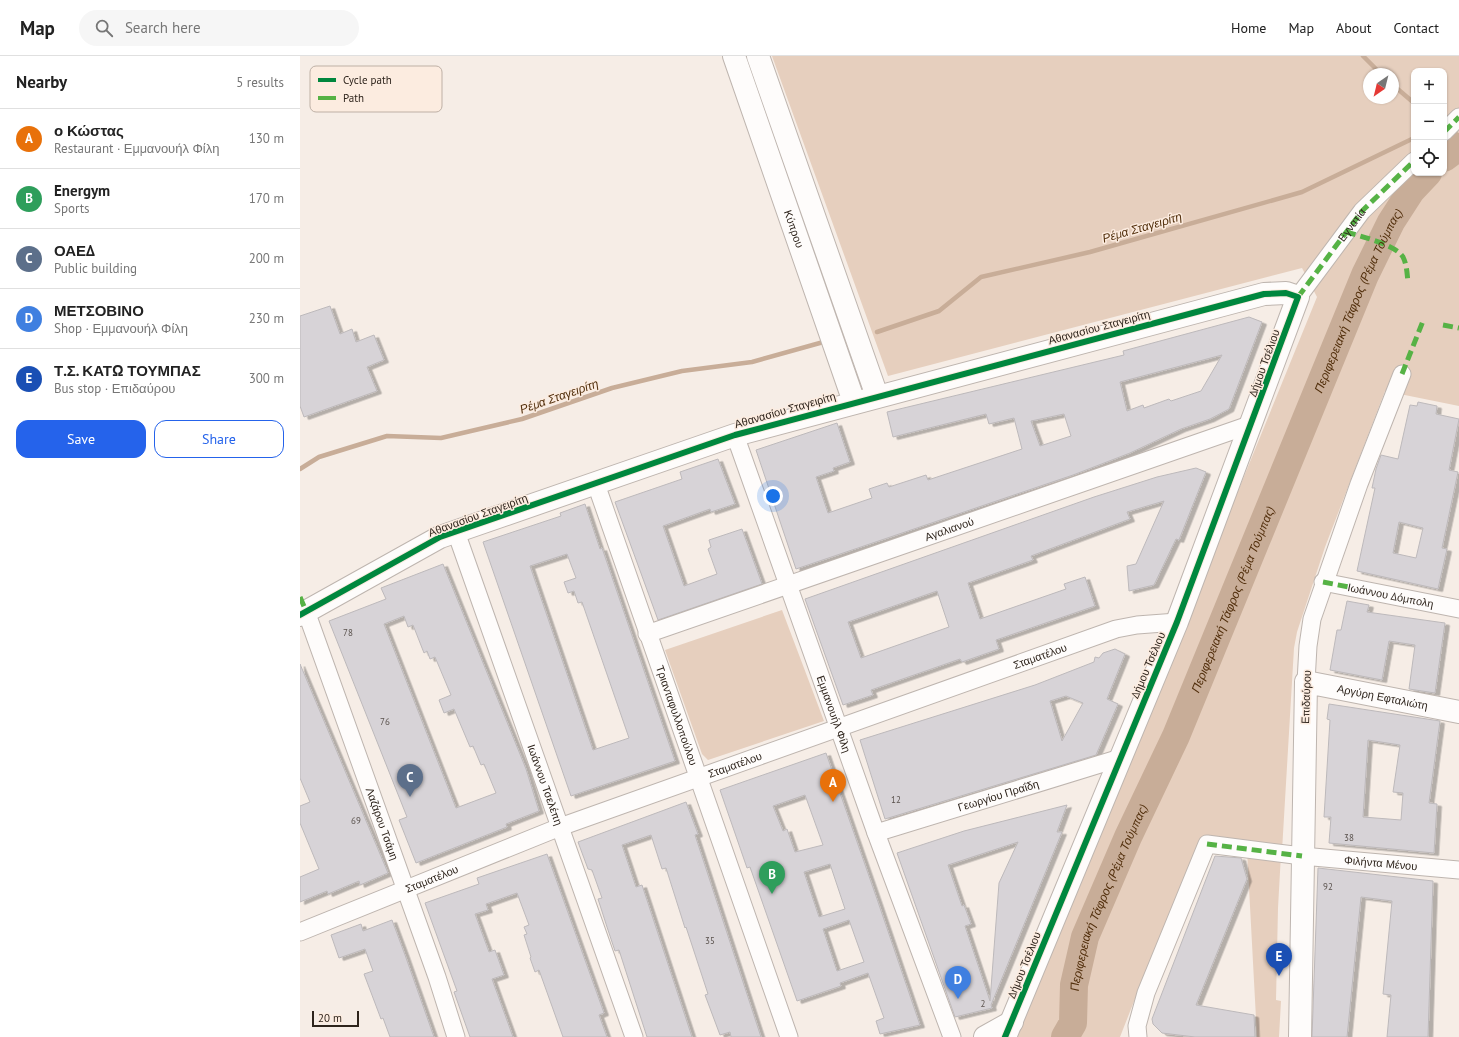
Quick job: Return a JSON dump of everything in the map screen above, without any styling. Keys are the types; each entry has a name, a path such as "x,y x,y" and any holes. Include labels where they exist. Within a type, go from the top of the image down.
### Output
{"street":[{"name":"Κύπρου","path":"734,56 829,325 854,402"},
{"name":"Κύπρου","path":"758,56 877,396"},
{"name":"Εγνατία","path":"1298,297 1362,211 1411,164"},
{"name":"Αθανασίου Σταγειρίτη","path":"303,613 430,542 735,434 1264,294 1286,293 1298,297"},
{"name":"Δήμου Τσέλιου","path":"985,1037 1009,1029 1177,622 1252,424 1298,297"},
{"name":"Επιδαύρου","path":"1300,1037 1306,682 1310,627 1323,582 1375,440 1402,374"},
{"name":"Αγαλιανού","path":"647,634 787,584 1252,424"},
{"name":"Εμμανουήλ Φίλη","path":"735,434 876,833 952,1037"},
{"name":"Τριανταφυλλοπούλου","path":"596,484 647,634 789,1037"},
{"name":"Ιωάννου Τσελέπη","path":"456,532 634,1037"},
{"name":"Ιωάννου Δόμπολη","path":"1323,582 1459,609"},
{"name":"Λαζάρου Τσάμη","path":"303,613 406,890 456,1037"},
{"name":"Σταματέλου","path":"300,932 560,827 699,779 1116,629 1137,625 1177,622"},
{"name":"Αργύρη Εφταλιώτη","path":"1306,682 1459,712"},
{"name":"Γεωργίου Πραΐδη","path":"876,833 1120,758"},
{"name":"Φιλήντα Μένου","path":"1138,1037 1137,1026 1146,994 1207,844 1302,856 1459,870"}],"shaded area":[{"path":"772,56 1459,56 1459,406 1385,391 1325,547 1297,632 1294,648 1282,851 1202,840 1149,963 1120,1037 1016,1037 1317,297 1302,268 888,376"},
{"path":"782,610 824,721 708,760 702,754 665,650"},
{"path":"1247,850 1281,854 1276,1000 1281,1001 1279,1037 1257,1037"}],"building":[{"path":"330,306 340,334 352,329 356,342 374,335 384,360 367,367 377,391 304,417 300,406 300,316"},
{"path":"1249,317 1262,322 1229,409 1210,419 1181,429 1130,453 1073,475 796,569 756,450 837,423 850,462 833,468 834,471 816,477 828,513 872,498 869,489 887,483 889,487 926,475 928,480 1022,449 1014,418 989,424 986,414 893,437 887,412 1124,355 1123,351","holes":["1222,355 1201,391 1171,401 1169,399 1144,408 1143,405 1127,411 1120,382","1064,414 1071,436 1040,446 1031,421"]},
{"path":"1418,402 1437,406 1436,414 1459,419 1449,470 1458,472 1442,548 1447,549 1438,589 1357,571 1375,488 1372,488 1381,455 1398,459 1410,405 1417,406","holes":["1399,522 1423,528 1416,558 1393,553"]},
{"path":"718,459 735,504 711,512 710,509 663,526 684,586 717,574 708,549 711,547 709,540 742,529 762,584 658,620 615,502 682,479 680,472"},
{"path":"1196,468 1206,472 1179,540 1176,539 1154,585 1129,591 1127,566 1136,564 1164,501 1127,512 1130,519 1031,556 1033,560 968,583 980,619 1066,589 1064,584 1085,577 1095,606 996,640 999,649 962,662 960,659 871,690 873,695 843,705 805,599 1094,497 1157,477","holes":["937,591 949,627 861,658 848,622"]},
{"path":"585,504 600,549 602,548 675,761 571,796 483,542 561,516 560,513","holes":["567,554 576,578 564,582 568,593 574,591 578,603 582,602 629,738 593,750 530,566"]},
{"path":"443,564 526,769 539,811 506,824 507,827 416,863 399,820 407,817 329,621 386,599 381,588","holes":["404,616 408,627 413,625 424,653 427,651 430,659 435,657 451,695 439,700 444,713 454,709 470,747 473,746 481,765 484,764 496,793 456,808 384,624"]},
{"path":"1347,601 1369,605 1367,612 1445,623 1435,693 1409,689 1415,645 1389,641 1382,680 1330,670 1337,630 1341,630"},
{"path":"1115,649 1125,654 1107,699 1118,704 1096,755 885,819 860,740 1035,685 1094,662 1095,657 1099,658 1103,653","holes":["1066,696 1083,703 1062,741 1050,701"]},
{"path":"300,664 388,873 360,885 359,881 328,894 327,891 300,902 300,877 319,869 300,823 300,806 310,802 300,778"},
{"path":"1329,704 1440,721 1429,803 1437,804 1434,853 1329,843 1331,817 1324,817 1330,720 1327,719","holes":["1368,740 1400,745 1393,792 1403,793 1401,820 1363,817"]},
{"path":"826,753 920,1025 880,1034 876,1021 884,1018 868,973 840,983 841,986 797,1001 750,867 747,868 720,790","holes":["805,795 823,845 795,852 787,829 783,831 773,806","830,864 845,909 819,917 804,872","849,920 864,962 837,971 823,929"]},
{"path":"686,802 698,834 695,835 761,1037 731,1037 730,1032 720,1035 705,995 708,994 666,868 662,869 651,835 622,845 636,887 642,885 692,1037 647,1037 619,950 615,951 607,927 598,899 602,898 592,870 588,869 578,842"},
{"path":"1067,805 1057,832 1062,832 991,1005 992,1008 955,1017 897,853 964,831","holes":["1018,842 999,883 990,1001 965,926 971,924 964,905 962,906 948,865"]},
{"path":"547,854 604,1013 599,1015 607,1037 563,1037 539,970 535,972 530,958 531,957 524,935 527,934 524,927 529,925 517,893 486,904 488,910 475,914 489,952 495,950 504,975 492,979 513,1037 470,1037 454,992 457,991 425,903 479,884 477,878"},
{"path":"1215,856 1241,858 1247,879 1196,1005 1254,1015 1255,1037 1195,1037 1162,1033 1153,1024 1152,1019"},
{"path":"1318,868 1433,881 1428,1037 1387,1037 1391,995 1383,994 1392,901 1361,897 1347,1037 1312,1037"},
{"path":"392,920 434,1037 390,1037 383,1018 381,1019 364,974 373,971 365,949 339,958 331,935 361,924 363,931"}],"waterway":[{"path":"1363,56 1375,68"},
{"path":"1399,90 1411,100"},
{"path":"1451,130 1459,136"},
{"name":"Ρέμα Σταγειρίτη","path":"877,332 939,311 981,277 1090,252 1302,192 1411,139"},
{"name":"Περιφερειακή Τάφρος (Ρέμα Τούμπας)","path":"1447,156 1459,147"},
{"name":"Περιφερειακή Τάφρος (Ρέμα Τούμπας)","path":"1065,1037 1073,1023 1074,985 1085,937 1128,837 1176,736 1365,275 1391,222 1411,191 1425,176"},
{"name":"Ρέμα Σταγειρίτη","path":"300,469 319,457 387,436 441,438 522,419 612,388 682,371 752,362 827,341"}],"marked path":[{"path":"1447,129 1459,117"},
{"path":"1298,297 1362,211 1411,164"},
{"path":"1346,232 1386,245 1399,253 1403,257 1405,263 1408,282"},
{"path":"1402,374 1423,321"},
{"path":"1443,325 1459,328"},
{"path":"1323,582 1349,587"},
{"path":"300,597 306,611"},
{"path":"1207,844 1302,856"}],"cycle path":[{"path":"300,615 440,537 735,435 1264,294 1286,293 1298,297 1177,622 1005,1037"}],"place":[{"name":"ΟΑΕΔ","path":"410,797"},
{"name":"ο Κώστας","path":"833,802"},
{"name":"Energym","path":"772,894"},
{"name":"Τ.Σ. ΚΑΤΩ ΤΟΥΜΠΑΣ","path":"1279,976"},
{"name":"ΜΕΤΣΟΒΙΝΟ","path":"958,999"}]}
